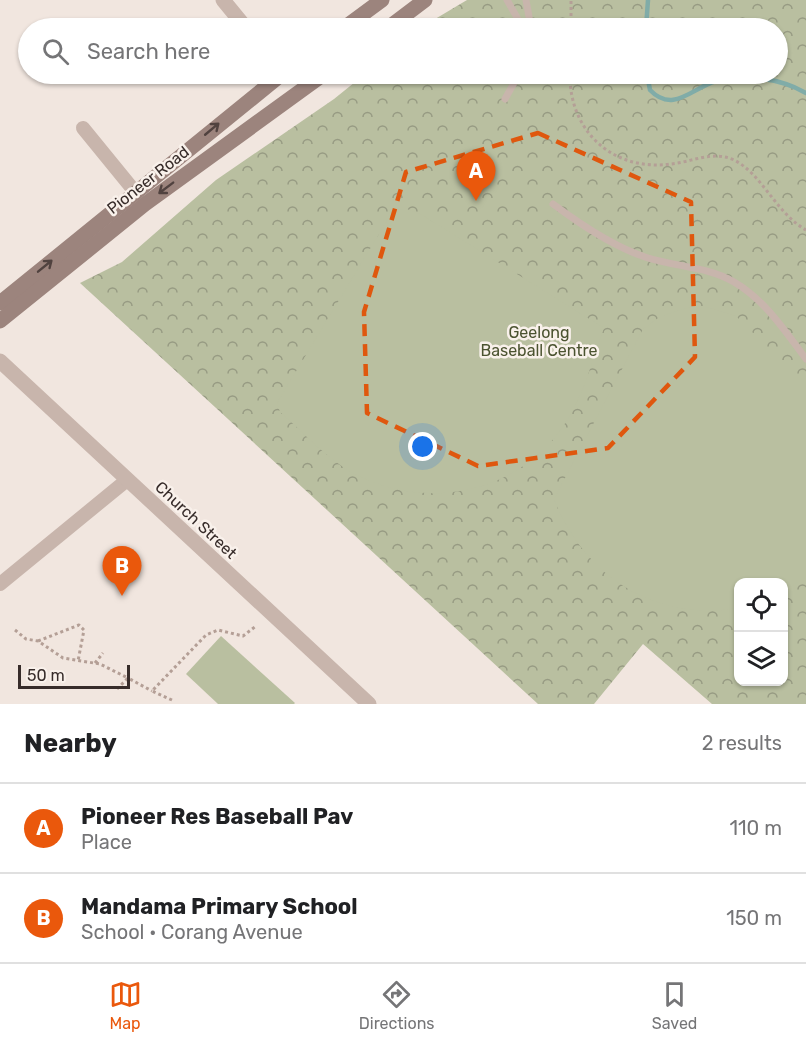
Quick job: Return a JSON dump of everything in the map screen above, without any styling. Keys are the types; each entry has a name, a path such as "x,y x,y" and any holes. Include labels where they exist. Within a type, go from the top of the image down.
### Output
{"main road":[{"path":"358,18 382,0"},
{"path":"401,18 425,0"},
{"name":"Pioneer Road","path":"0,321 271,84"},
{"path":"291,84 298,92"},
{"name":"Pioneer Road","path":"0,303 140,198 310,84"}],"street":[{"path":"223,0 238,18"},
{"path":"83,128 140,198"},
{"name":"Church Street","path":"0,361 369,704"},
{"path":"0,584 127,480"}],"lane":[{"path":"507,0 517,18"},
{"path":"526,0 529,18"},
{"path":"505,99 513,84"},
{"path":"553,204 610,240 643,256 708,271 732,281 765,306 806,359"}],"path":[{"path":"571,18 572,0"},
{"path":"570,84 571,99 575,112 604,148 618,157 643,164 671,164 710,156 734,160 746,168 788,217 806,230"},
{"path":"38,641 79,625 84,630 78,661"},
{"path":"152,691 206,635 218,630 243,636 256,626"},
{"path":"15,630 26,639 38,641 57,656 109,667 172,700"},
{"path":"95,663 103,653"},
{"path":"117,689 128,678"}],"highlighted area":[{"path":"538,133 691,202 695,357 608,448 478,466 367,413 364,312 406,172"}],"green space":[{"name":"Geelong Baseball Centre","path":"467,0 806,0 806,704 712,704 643,644 594,704 538,704 80,283 122,262 216,180 353,84 788,84 788,18 437,18"},
{"path":"407,209 422,215 604,328 575,407 550,443 527,463 501,479 472,488 442,493 412,492 382,485 353,473 333,460 280,412 277,403 388,219 399,210"},
{"path":"694,306 736,316 806,386 806,577 788,588 788,578 734,578 734,608 707,610 678,608 651,600 626,588 604,571 584,550 567,526 554,499 643,329 661,316"},
{"path":"221,636 295,703 218,704 186,674"}],"waterway":[{"path":"647,18 648,0"},
{"path":"649,84 650,90 658,97 667,100 683,97 707,84"},
{"path":"785,84 806,93"}],"place":[{"name":"Pioneer Res Baseball Pav","path":"476,201"},
{"name":"Mandama Primary School","path":"122,596"}]}
